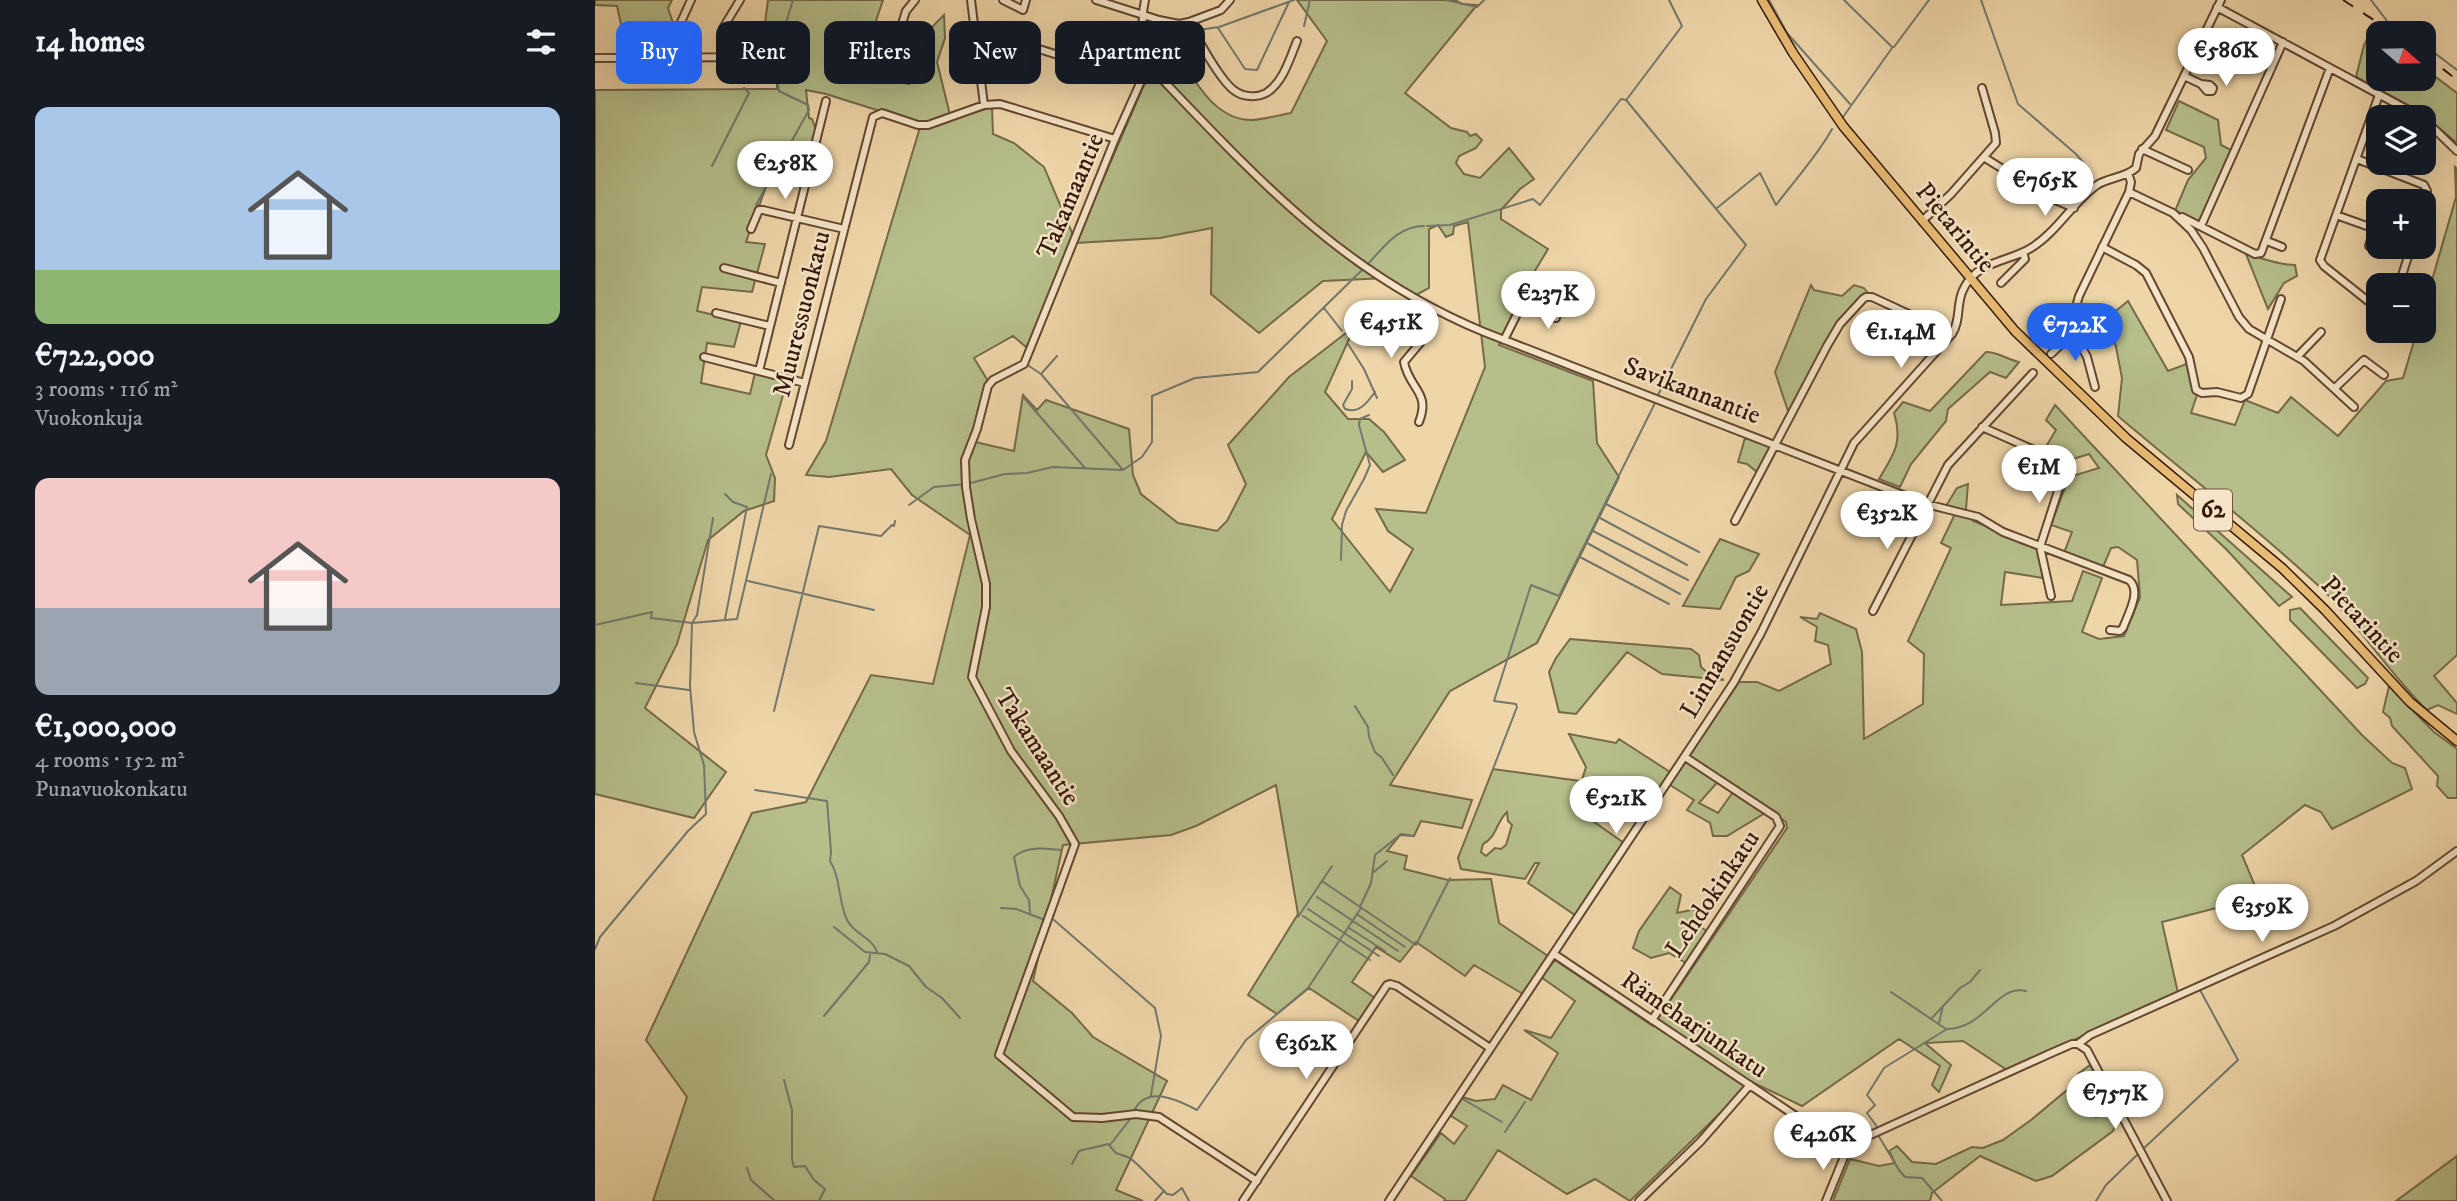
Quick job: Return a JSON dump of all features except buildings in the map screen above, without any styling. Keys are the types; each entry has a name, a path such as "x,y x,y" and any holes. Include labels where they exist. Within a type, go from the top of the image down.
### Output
{"main road":[{"name":"Pietarintie","path":"1762,0 1793,54 1831,110 2015,331 2126,438 2282,568 2410,702 2457,741"}],"street":[{"path":"681,21 691,0"},
{"path":"727,21 740,0"},
{"path":"903,21 906,11 915,0"},
{"path":"971,0 974,21"},
{"path":"1003,0 1024,10 1026,0"},
{"path":"1096,0 1164,21"},
{"name":"Savikannantie","path":"1143,21 1145,0"},
{"path":"1192,21 1221,10 1230,0"},
{"path":"1735,521 1836,331 1866,297 1952,334 1960,296 1970,279 1991,264 2024,252 2044,239 2102,182 2136,168 2142,149 2153,140 2219,4 2398,105"},
{"path":"2203,36 2221,44"},
{"path":"1205,48 1233,90 1254,96 1266,93 1276,84 1297,41"},
{"path":"2201,226 2283,42"},
{"path":"595,58 616,58"},
{"path":"2129,192 2255,254 2263,251 2330,68"},
{"path":"2184,76 2201,84"},
{"path":"982,84 984,105 1000,104 1025,109 1115,139"},
{"name":"Takamaantie","path":"1140,84 1024,364 993,380 988,386 977,429 965,460 971,519 986,584 986,607 972,677 1011,751 1059,816 1075,844 999,1055 1073,1118 1136,1114 1159,1117 1257,1181"},
{"name":"Savikannantie","path":"1167,84 1305,222 1362,267 1428,306 1504,340 1842,469 1926,504 1971,514 2040,547 2133,582 2136,592 2123,628 2120,631 2110,630"},
{"path":"1922,221 1948,198 1985,158 1997,140 1982,88"},
{"path":"2366,299 2320,262 2379,95"},
{"path":"759,371 826,101"},
{"name":"Muuressuonkatu","path":"789,445 871,121 877,114 918,125 928,125 984,105"},
{"path":"2436,131 2457,151"},
{"path":"2142,149 2188,170"},
{"path":"1985,158 2050,198 2074,208"},
{"path":"2357,159 2424,184 2426,189"},
{"path":"2095,387 2087,356 2074,332 2077,303 2129,192 2131,182 2128,173"},
{"path":"751,229 759,211 843,229"},
{"path":"2173,213 2197,238 2239,317 2249,330 2297,357 2354,407"},
{"path":"2336,215 2366,226"},
{"path":"2267,241 2283,247"},
{"path":"2102,247 2137,265 2146,273 2189,357 2198,392 2245,397 2281,299"},
{"path":"2001,283 2025,260 2024,252"},
{"path":"724,268 781,283"},
{"path":"1504,340 1522,304 1530,305 1553,319 1559,314 1560,304 1570,292"},
{"path":"1419,422 1423,401 1407,373 1404,362 1420,343 1428,306"},
{"path":"716,313 770,326"},
{"path":"2051,354 2074,332"},
{"path":"2297,357 2321,332"},
{"name":"Linnansuontie","path":"1389,1201 1741,671 1859,435 1952,334"},
{"path":"704,357 805,383"},
{"path":"2335,388 2364,360 2384,375"},
{"path":"1873,611 1948,464 2033,373"},
{"path":"1982,427 2066,466 2040,547 2051,596"},
{"name":"Lehdokinkatu","path":"1652,1020 1779,829 1780,823 1776,817 1685,757"},
{"path":"2078,1044 2090,1035 2334,926 2416,881 2457,851"},
{"name":"Rämeharjunkatu","path":"1554,954 1833,1142 1845,1146"},
{"path":"1247,1200 1384,988 1390,984 1490,1048"},
{"path":"1826,1201 1844,1157 1845,1146 2072,1044 2078,1044 2087,1050 2167,1201"},
{"path":"1639,1201 1700,1142 1749,1085"}],"green space":[{"path":"595,0 672,0 668,8 672,21 620,21 617,6 595,5"},
{"path":"768,0 883,0 876,21 824,21 824,84 935,84 935,24 944,15 945,38 937,62 951,119 992,107 993,134 1014,143 1044,167 1076,242 1145,84 1197,84 1215,105 1239,118 1253,120 1291,113 1327,41 1297,0 1455,0 1462,4 1477,5 1405,93 1451,128 1467,132 1470,136 1476,134 1482,140 1476,148 1459,156 1456,163 1464,174 1480,178 1509,148 1534,179 1520,189 1501,210 1501,219 1548,249 1533,274 1535,278 1516,306 1499,345 1593,381 1597,443 1619,477 1537,643 1450,691 1390,785 1472,800 1462,828 1421,821 1414,836 1400,835 1387,851 1407,856 1404,869 1448,880 1491,879 1499,923 1548,956 1523,994 1474,965 1465,976 1416,942 1400,962 1376,947 1352,982 1375,998 1359,1021 1309,988 1277,1014 1248,995 1298,914 1276,785 1196,826 1171,835 1063,845 1033,981 1072,1013 1093,1037 1167,1081 1116,1190 1143,1201 653,1201 687,1097 646,1040 752,813 806,802 871,675 933,684 970,535 912,495 891,469 829,477 806,475 826,441 921,124 806,90 809,118 816,130 811,149 790,142 775,162 746,242 765,244 752,292 702,287 697,311 741,321 734,347 707,343 701,383 750,394 755,373 787,381 766,455 775,478 774,501 744,511 708,540 677,644 645,708 726,772 694,818 595,794 595,90 777,89 777,84 810,84 810,21 765,21","holes":["1468,222 1485,367 1426,513 1376,509 1388,531 1413,549 1390,592 1332,519 1366,452 1383,472 1405,460 1384,432 1369,419 1348,419 1325,392 1355,326 1289,377 1228,445 1246,484 1227,521 1217,531 1178,523 1141,494 1133,475 1129,429 1046,400 1037,410 1023,395 1014,451 971,441 988,381 974,358 1013,336 1026,347 1041,326 1076,243 1160,238 1212,228 1211,294 1259,333 1323,281 1387,278 1416,295 1429,288 1429,229 1438,225 1446,237 1453,234 1454,226"]},
{"path":"2366,41 2366,82 2356,77"},
{"path":"2436,77 2457,93 2457,143 2436,125 2436,105 2408,105 2382,91 2436,91"},
{"path":"2179,101 2218,120 2221,145 2231,150 2200,222 2175,211 2188,180 2206,158 2204,147 2166,130"},
{"path":"2455,167 2457,169 2457,655 2434,676 2457,703 2457,714 2438,705 2427,710 2322,589 2118,416 2122,378 2107,318 2128,301 2168,371 2189,363 2197,395 2191,413 2235,425 2245,400 2278,413 2291,397 2338,436 2386,381 2403,378 2413,343 2436,343 2434,273 2456,197"},
{"path":"2246,254 2295,265 2297,276 2284,283 2268,309"},
{"path":"1811,285 1814,290 1842,296 1854,285 1864,288 1868,293 1832,332 1788,411 1775,372"},
{"path":"1986,352 2019,362 2006,378 1990,372 1948,409 1946,421 1911,464 1900,487 1879,479 1896,448 1898,432 1894,413 1903,402 1930,411"},
{"path":"2055,405 2362,735 2392,763 2405,768 2412,789 2332,829 2321,812 2305,805 2242,855 2258,893 2228,905 2162,922 2178,993 2007,1070 1963,1041 1925,1043 1951,1065 1939,1092 1932,1085 1940,1066 1899,1039 1802,1106 1752,1082 1630,1201 1595,1179 1567,1194 1498,1150 1465,1201 1444,1201 1445,1199 1411,1176 1441,1133 1454,1144 1467,1126 1451,1116 1462,1097 1476,1101 1495,1099 1503,1085 1531,1100 1558,1053 1524,1030 1551,1038 1575,1001 1541,977 1555,960 1653,1026 1787,828 1786,822 1721,778 1699,803 1718,813 1733,792 1765,813 1727,836 1713,836 1710,823 1687,810 1694,800 1670,785 1739,682 1757,682 1779,691 1831,664 1828,645 1815,641 1817,627 1800,617 1817,619 1820,613 1856,629 1862,652 1864,739 1923,704 1924,654 1908,641 1951,548 1941,543 1955,514 1946,506 1957,488 1968,484 1966,509 1973,521 2038,548 2043,578 2005,572 2001,605 2072,601 2083,571 2102,578 2082,632 2099,639 2124,636 2140,597 2137,560 2118,547 2111,548 2103,567 2064,553 2072,532 2051,525 2069,477 2099,468 2089,454 2067,461 2044,450 2056,430 2046,420"},
{"path":"1745,438 1771,447 1757,472 1747,464 1738,462"},
{"path":"2177,495 2292,597 2279,606 2226,549 2178,504"},
{"path":"1720,539 1759,554 1749,571 1736,577 1720,609 1683,606"},
{"path":"2300,608 2368,678 2365,684 2357,688 2290,620 2290,610"},
{"path":"1570,639 1691,649 1699,655 1701,667 1710,675 1724,680 1662,674 1627,652 1576,714 1559,712 1549,672"},
{"path":"2389,686 2434,732 2457,749 2457,798 2448,798 2437,786 2438,776 2392,726 2390,718 2383,712"},
{"path":"1569,734 1616,743 1619,739 1670,772 1643,813 1596,783 1576,809 1624,843 1575,915 1528,883 1539,863 1535,863 1525,879 1461,869 1458,858 1493,769 1581,783 1586,767","holes":["1507,812 1508,821 1512,825 1506,845 1501,849 1495,848 1486,856 1481,852 1483,844 1488,841"]},
{"path":"1670,887 1681,895 1677,913 1701,908 1692,922 1707,931 1686,963 1669,953 1651,958 1633,948 1639,931"},
{"path":"2090,1065 2105,1093 2088,1104 2096,1117 2112,1107 2118,1119 2113,1131 2052,1176 2036,1181 1980,1156 1932,1193 1930,1201 1833,1201 1850,1159 1879,1166 1895,1163 1889,1151 1897,1146 1912,1162 1936,1164 1972,1147 1983,1148 2003,1140 2031,1120 2079,1080 2078,1074"},
{"path":"2457,1156 2457,1201 2396,1201"}],"waterway":[{"path":"772,209 756,205 809,110 808,105 779,91 777,79 780,45 793,0"},
{"path":"1205,29 1219,27 1294,0"},
{"path":"1304,26 1310,0"},
{"path":"1446,0 1477,7 1484,0"},
{"path":"1627,99 1682,26 1669,0"},
{"path":"1769,0 1787,33 1850,104"},
{"path":"1844,0 1892,47 1929,0"},
{"path":"1981,0 2018,104 2076,154 2088,168"},
{"path":"2371,0 2387,21"},
{"path":"1218,28 1245,69 1257,70 1289,2"},
{"path":"1843,117 1892,48"},
{"path":"2436,54 2457,70"},
{"path":"712,166 749,93 744,88"},
{"path":"1427,226 1450,225 1533,199 1540,205 1621,99 1626,100 1746,245 1706,299 1658,395"},
{"path":"1717,208 1760,173 1776,205 1832,129"},
{"path":"1367,265 1399,234 1424,226"},
{"path":"909,505 934,487 967,484 1005,474 1027,473 1053,467 1123,470 1142,457 1152,442 1152,396 1195,378 1258,372 1362,270"},
{"path":"1324,308 1342,331"},
{"path":"1348,344 1364,369 1377,398"},
{"path":"1041,374 1057,356"},
{"path":"1026,364 1041,374 1123,470"},
{"path":"1352,381 1352,389 1343,405 1345,409 1359,409 1375,392"},
{"path":"1024,398 1085,468"},
{"path":"1493,769 1517,707 1516,704 1494,701 1531,585 1559,596 1656,401"},
{"path":"1341,560 1342,525 1346,511 1370,465 1359,425 1360,419 1369,415"},
{"path":"595,625 652,612 651,618 692,623 737,619 771,474"},
{"path":"725,494 733,502 747,507 725,619"},
{"path":"1606,504 1699,552"},
{"path":"595,949 600,937 688,831 706,814 704,765 694,732 690,686 692,623 697,615 713,518"},
{"path":"1600,518 1687,565"},
{"path":"774,711 819,526 881,536 894,526 895,521"},
{"path":"1593,531 1688,580"},
{"path":"1587,543 1680,594"},
{"path":"1580,557 1669,604"},
{"path":"748,581 874,610"},
{"path":"636,683 689,690"},
{"path":"1355,706 1368,727 1375,752 1393,775"},
{"path":"755,790 827,801 830,861 836,875 844,913 850,925 872,943 877,952"},
{"path":"1360,907 1371,883 1375,855 1401,834 1413,836"},
{"path":"1030,913 1029,900 1020,886 1014,857 1031,849 1062,850"},
{"path":"1374,872 1387,861"},
{"path":"1298,917 1332,866"},
{"path":"1322,881 1416,945 1450,878"},
{"path":"1317,897 1398,951"},
{"path":"1001,908 1016,909 1045,920"},
{"path":"1133,1113 1138,1104 1153,1096 1171,1098 1197,1110 1246,1040 1308,988 1361,908"},
{"path":"1308,909 1379,956"},
{"path":"1358,915 1405,947"},
{"path":"1303,916 1370,960"},
{"path":"1054,920 1155,1008 1161,1036 1151,1095"},
{"path":"834,927 865,952 885,954 909,966 926,987 942,998 960,1018"},
{"path":"1349,928 1385,951"},
{"path":"824,1016 869,962 870,955"},
{"path":"1931,1019 1980,970"},
{"path":"2142,1150 2238,1060 2200,990"},
{"path":"1875,1130 1878,1128 1867,1113 1875,1105 1867,1095 1884,1068 1947,1029 1972,1022 2006,994 2026,991"},
{"path":"1891,992 1946,1029"},
{"path":"1939,1023 1943,1006"},
{"path":"784,1080 792,1110 794,1167 805,1166 814,1180 825,1189 819,1201"},
{"path":"1461,1098 1502,1122"},
{"path":"1505,1132 1525,1102"},
{"path":"1110,1145 1131,1118"},
{"path":"1878,1135 1905,1177 1922,1178 1942,1201"},
{"path":"1072,1164 1079,1151 1108,1144 1116,1153 1130,1158 1167,1194 1173,1195 1182,1188 1189,1201"},
{"path":"2096,1201 2106,1185 2138,1154"},
{"path":"747,1168 751,1180 775,1201"},
{"path":"1155,1201 1163,1192"}],"railway":[{"path":"2343,0 2375,21"},
{"path":"2436,63 2457,80"}]}
